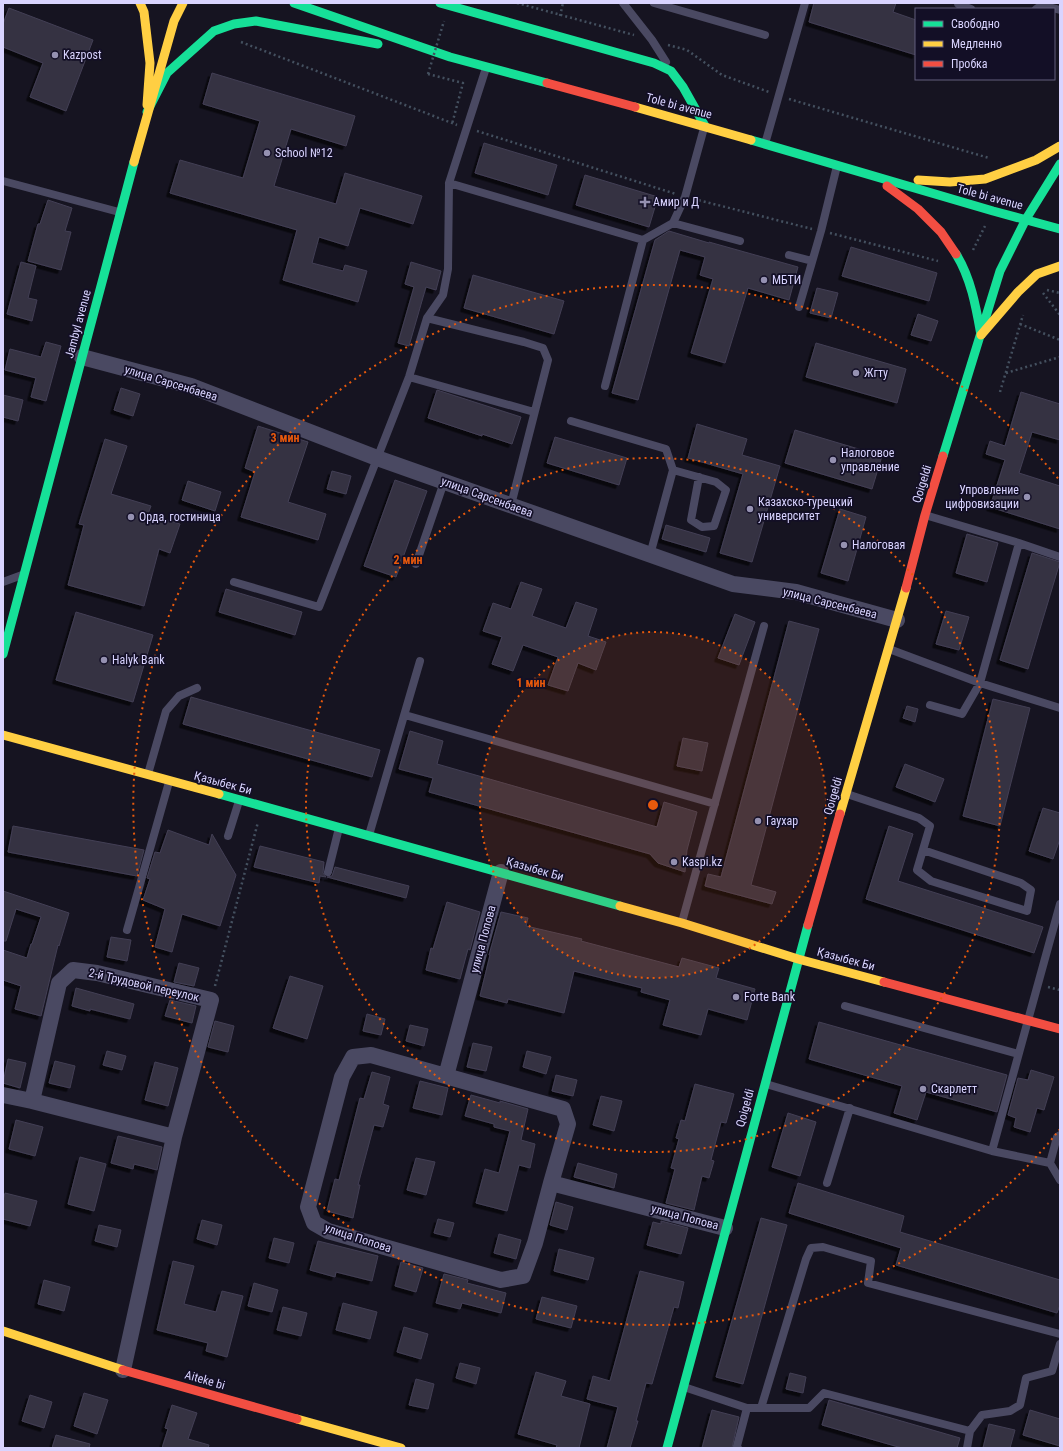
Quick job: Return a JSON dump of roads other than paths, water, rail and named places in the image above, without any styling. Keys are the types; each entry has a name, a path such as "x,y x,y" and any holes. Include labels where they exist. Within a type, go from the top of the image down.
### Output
{"street":[{"path":"140,3 144,12 150,63 147,112"},
{"name":"Jambyl avenue","path":"3,654 147,112 174,22 183,3"},
{"name":"Tole bi avenue","path":"294,3 450,57 705,126 875,177 1060,229"},
{"path":"440,3 654,63 671,71 683,86 705,126"},
{"path":"147,112 167,73 214,31 234,24 256,21 450,57"},
{"path":"875,177 950,182 985,179 1036,160 1060,146"},
{"name":"Qoigeldi","path":"667,1448 798,959 897,620 925,515 1000,271 1026,220 1060,164"},
{"path":"875,177 918,209 941,232 964,268 975,301 981,334"},
{"path":"981,334 1018,292 1037,274 1060,266"},
{"name":"улица Сарсенбаева","path":"82,357 191,386 377,458 733,584 796,592 897,620"},
{"name":"Қазыбек Би","path":"3,736 262,806 682,923 798,959 1060,1029"},
{"name":"улица Попова","path":"446,1076 500,872"},
{"name":"2-й Трудовой переулок","path":"32,1101 59,983 72,970 97,973 211,1000 174,1137 123,1370"},
{"name":"улица Попова","path":"371,1055 563,1109 568,1124 551,1183 535,1243 523,1276 501,1280 328,1231 314,1223 308,1207 342,1077 353,1057 371,1055"},
{"path":"3,1095 174,1137"},
{"name":"улица Попова","path":"551,1183 725,1228"},
{"name":"Aiteke bi","path":"3,1331 123,1370 401,1448"}],"lane":[{"path":"623,3 652,40 671,71"},
{"path":"654,3 765,35"},
{"path":"765,144 805,3"},
{"path":"958,3 968,8"},
{"path":"1038,8 1042,5 1053,8"},
{"path":"234,582 319,607 409,377 427,318 443,294 448,269 449,183 487,67"},
{"path":"605,386 644,240 674,223 685,197 705,126"},
{"path":"799,307 821,231 837,165"},
{"path":"3,181 120,213"},
{"path":"449,183 644,240"},
{"path":"674,223 740,241"},
{"path":"789,255 812,261"},
{"path":"427,318 543,348 548,360 511,505"},
{"path":"409,377 534,412"},
{"path":"571,421 666,449 673,470 650,555"},
{"path":"673,470 699,477 716,482 726,490 714,526 702,527 691,520 699,477"},
{"path":"416,564 444,482"},
{"path":"925,515 1060,557"},
{"path":"930,705 962,714 980,683 1019,543"},
{"path":"3,582 24,574"},
{"path":"682,923 764,626"},
{"path":"888,649 980,683 1060,708"},
{"path":"369,836 420,662"},
{"path":"148,775 166,711 179,696 197,688"},
{"path":"405,715 715,804"},
{"path":"127,930 169,781"},
{"path":"846,794 919,818 930,826 917,870 931,881 1027,911 1031,890 1021,883 923,850"},
{"path":"228,836 239,800"},
{"path":"328,872 340,828"},
{"path":"992,1151 1060,904"},
{"path":"845,1006 1018,1054"},
{"path":"764,1083 992,1151 1050,1163"},
{"path":"826,1183 850,1108"},
{"path":"1060,1135 1057,1137 1050,1163 1060,1180"},
{"path":"761,1408 803,1267 811,1248 823,1247 871,1261 868,1283 1060,1334"},
{"path":"968,1448 970,1431 982,1415 1010,1411 1020,1405 1026,1378 1052,1371 1060,1344"},
{"path":"684,1387 747,1408 809,1408 824,1393 970,1431"},
{"path":"738,1448 747,1408"}],"place":[{"name":"Kazpost","path":"55,55"},
{"name":"School №12","path":"267,153"},
{"name":"Амир и Д","path":"645,202"},
{"name":"МБТИ","path":"764,280"},
{"name":"Жгту","path":"856,373"},
{"name":"Налоговое управление","path":"833,460"},
{"name":"Упровление цифровизации","path":"1027,497"},
{"name":"Казахско-турецкий университет","path":"750,509"},
{"name":"Орда, гостиница","path":"131,517"},
{"name":"Налоговая","path":"844,545"},
{"name":"Halyk Bank","path":"104,660"},
{"name":"Гаухар","path":"758,821"},
{"name":"Kaspi.kz","path":"674,862"},
{"name":"Forte Bank","path":"736,997"},
{"name":"Скарлетт","path":"923,1089"}]}
